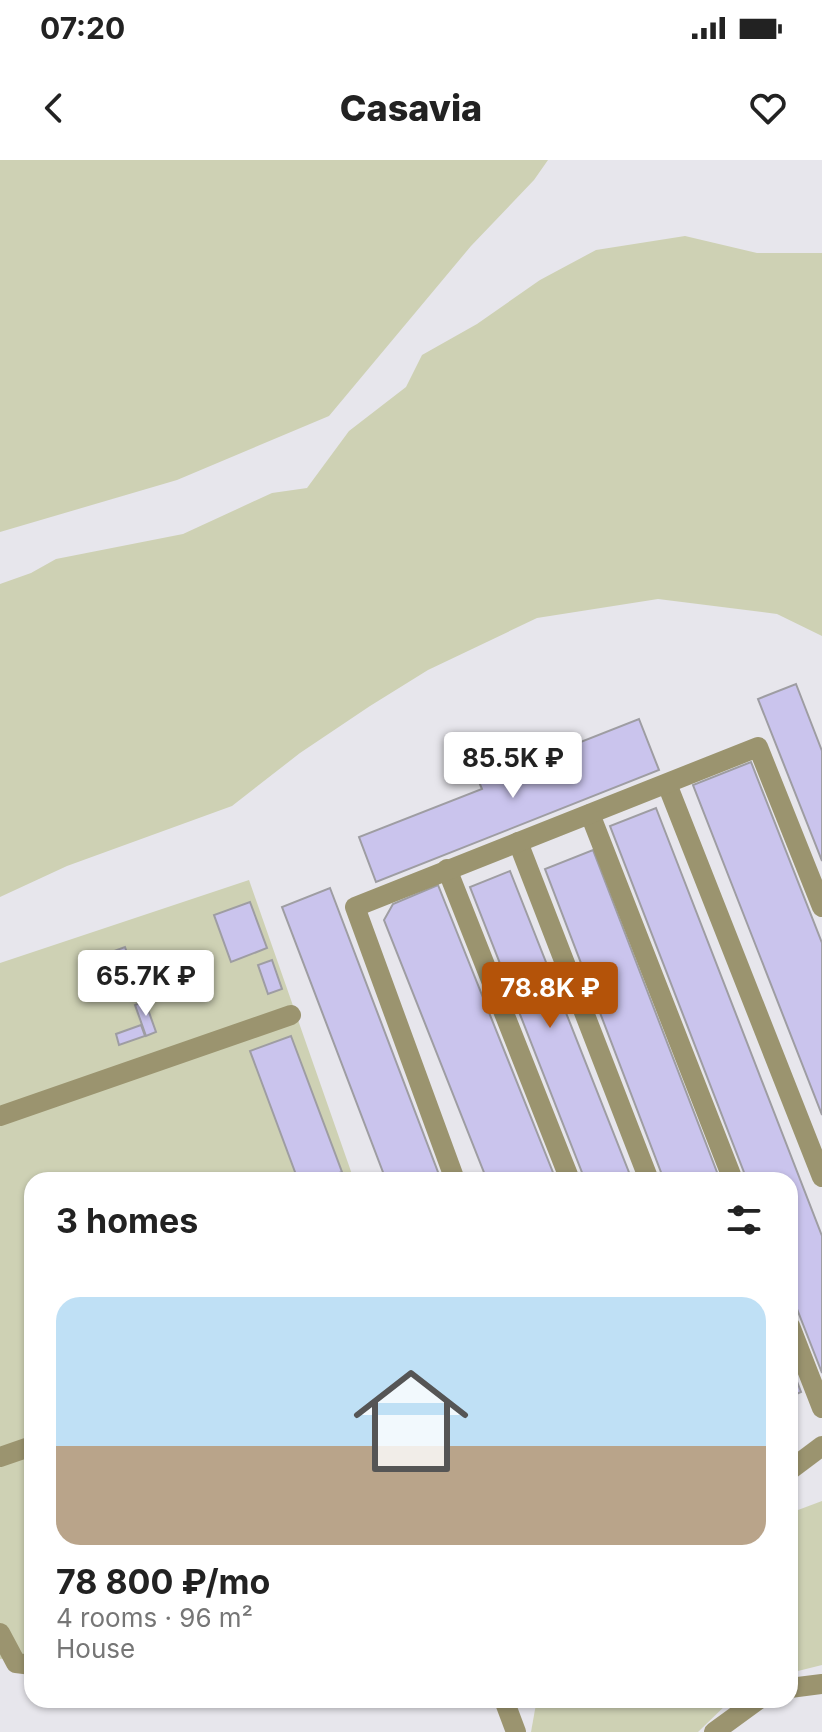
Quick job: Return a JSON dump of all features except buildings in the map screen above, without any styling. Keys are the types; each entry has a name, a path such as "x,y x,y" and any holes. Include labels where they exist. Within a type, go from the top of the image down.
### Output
{"street":[{"path":"452,1172 355,907 758,747 822,907"},
{"path":"667,784 822,1177"},
{"path":"590,814 730,1172"},
{"path":"518,842 646,1172"},
{"path":"447,869 567,1172"},
{"path":"0,1116 291,1015"},
{"path":"798,1346 822,1408"},
{"path":"798,1454 822,1444"},
{"path":"798,1464 822,1444"},
{"path":"0,1457 24,1449"},
{"path":"0,1633 16,1666"},
{"path":"798,1687 822,1684"},
{"path":"507,1708 516,1732"},
{"path":"714,1732 747,1708"}],"green space":[{"path":"0,160 548,160 534,180 471,246 329,416 177,480 0,532"},
{"path":"685,236 757,253 822,253 822,636 777,614 658,599 537,618 428,670 300,753 232,806 67,866 0,897 0,584 31,573 56,559 183,534 272,493 307,488 349,431 406,387 422,355 477,324 540,280 596,250"},
{"path":"249,880 351,1172 24,1172 24,1656 0,1659 0,963"},
{"path":"822,1501 822,1665 798,1671 798,1510"},
{"path":"535,1708 723,1708 698,1732 531,1732"}]}
